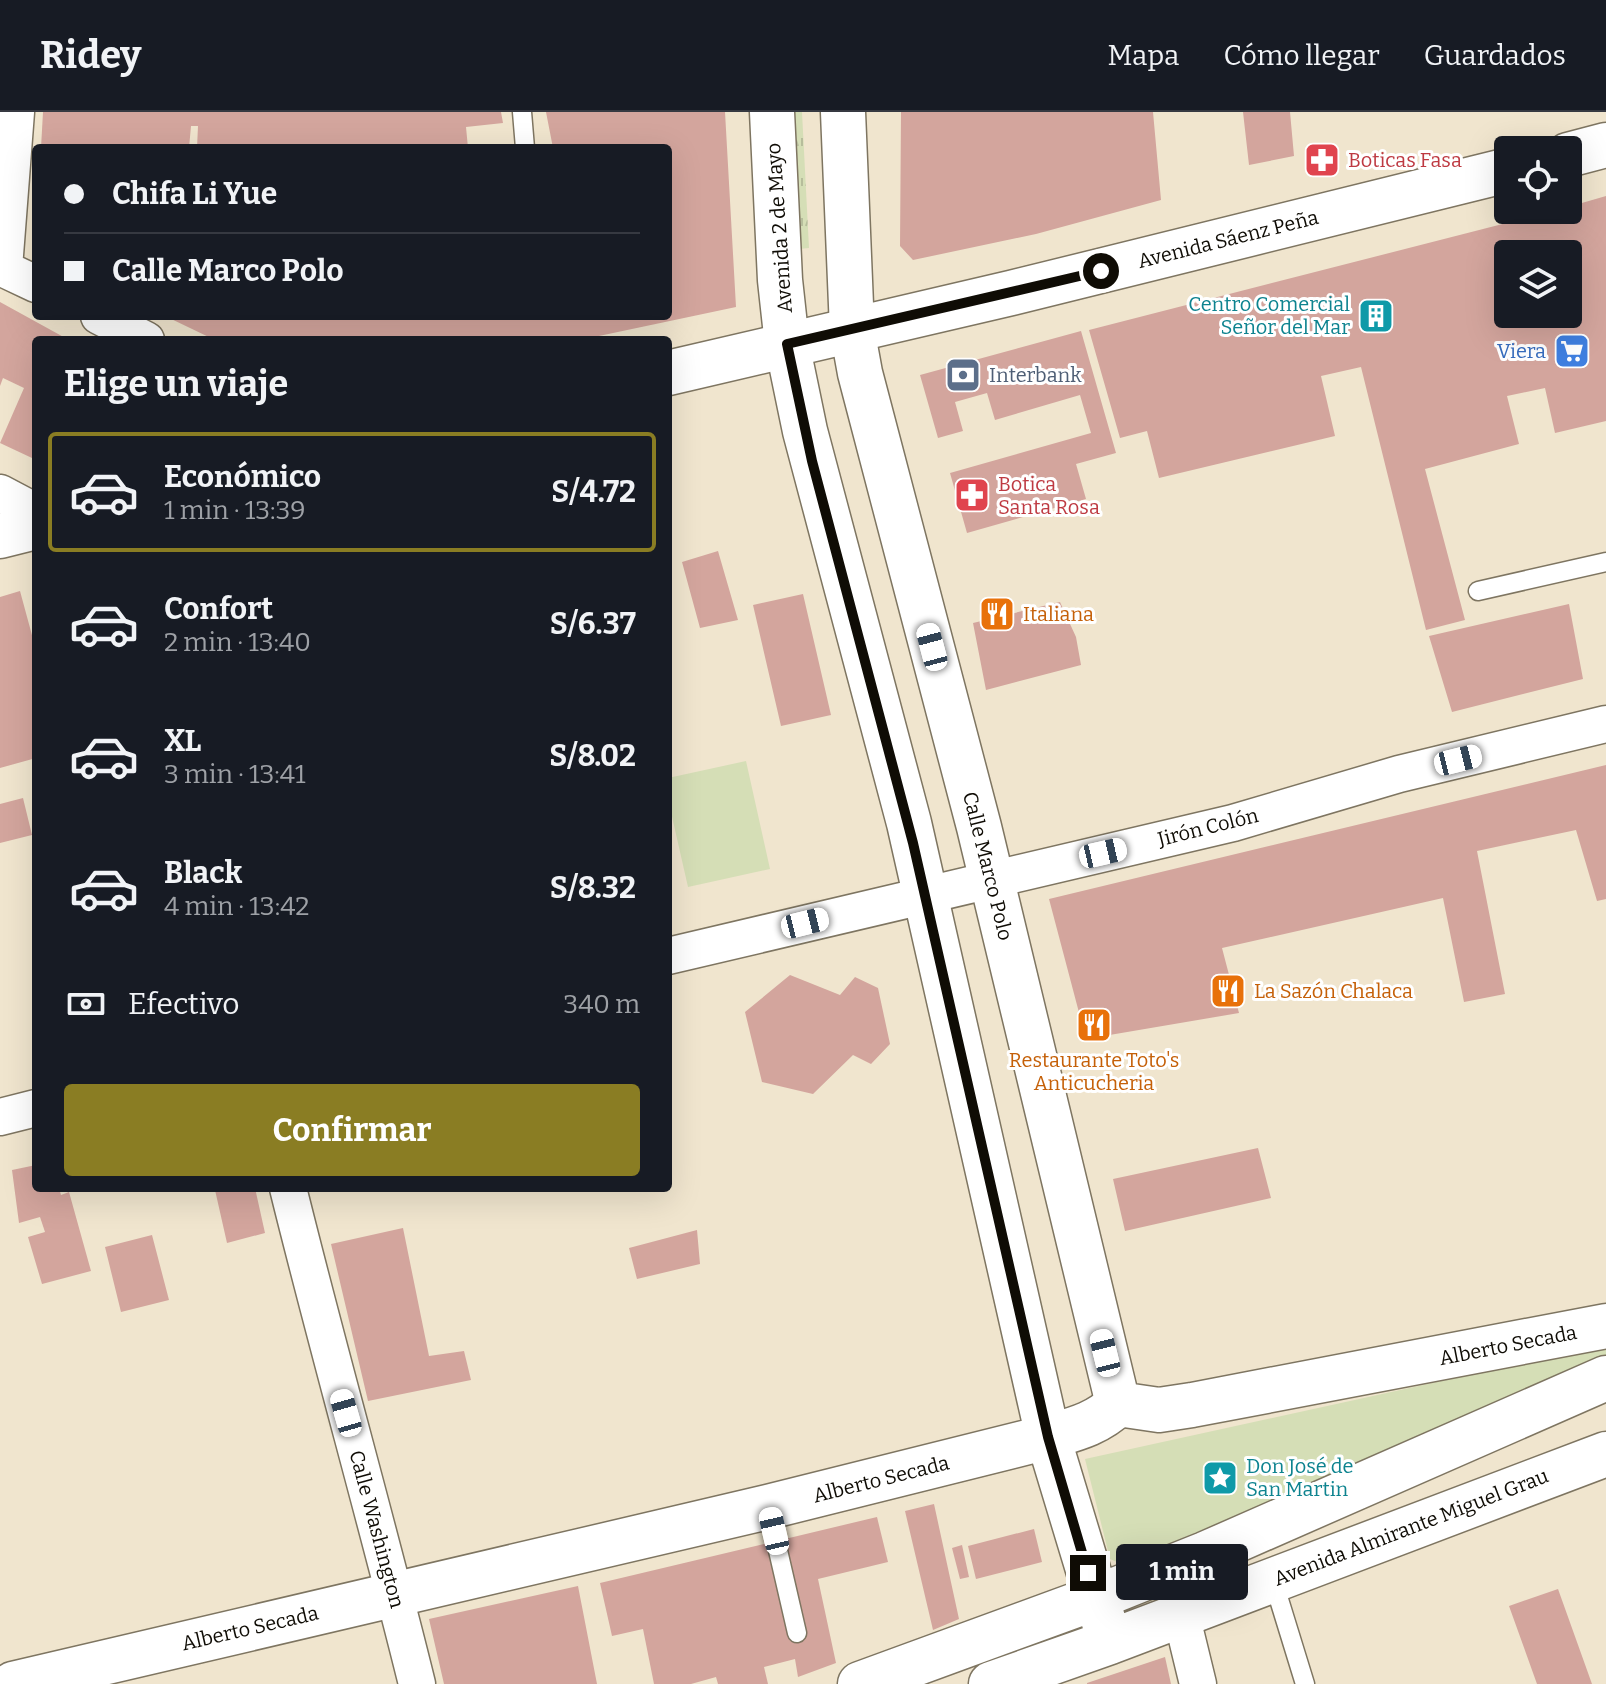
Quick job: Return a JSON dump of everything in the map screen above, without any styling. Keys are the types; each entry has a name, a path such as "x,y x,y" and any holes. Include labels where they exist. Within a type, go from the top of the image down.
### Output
{"main road":[{"name":"Avenida 2 de Mayo","path":"772,112 780,280 787,344"},
{"path":"843,112 852,329"},
{"path":"1582,151 1606,145"},
{"name":"Avenida Sáenz Peña","path":"672,372 1011,293 1494,173"},
{"name":"Calle Marco Polo","path":"852,329 860,373 992,879 1118,1404"},
{"path":"787,344 812,461 925,894 1048,1437 1110,1642"},
{"path":"0,536 32,528"},
{"name":"Alberto Secada","path":"13,1684 768,1507 1048,1437 1082,1428 1104,1418 1118,1404 1159,1410 1192,1405 1606,1326"},
{"path":"860,1684 1205,1554 1606,1378"},
{"name":"Avenida Almirante Miguel Grau","path":"991,1684 1606,1454"}],"street":[{"path":"16,112 2,267 32,282"},
{"path":"107,320 138,336"},
{"path":"0,493 32,510"},
{"name":"Jirón Colón","path":"672,955 1233,823 1399,774 1606,724"},
{"path":"0,1117 32,1109"},
{"name":"Calle Washington","path":"289,1192 417,1684"},
{"path":"1181,1614 1198,1684"}],"lane":[{"path":"522,112 525,144"},
{"path":"1478,591 1606,562"},
{"path":"768,1507 797,1633"},
{"path":"1273,1579 1305,1684"}],"green space":[{"path":"792,112 802,112 809,248 799,249"},
{"path":"746,761 770,869 688,887 672,817 672,777"},
{"path":"1606,1345 1606,1364 1133,1569 1110,1559 1085,1459"}],"building":[{"path":"43,112 501,112 503,123 466,127 468,144 197,144 198,126 191,126 189,144 41,144"},
{"path":"546,112 725,112 736,307 599,336 207,336 173,320 672,320 672,144 552,144"},
{"path":"901,112 1153,112 1161,200 1036,234 913,260 900,246"},
{"path":"1243,112 1290,112 1294,156 1249,165"},
{"path":"1606,196 1606,421 1555,433 1545,388 1507,396 1519,444 1425,469 1465,620 1426,630 1361,367 1321,376 1335,436 1159,478 1147,431 1120,438 1089,330 1502,224 1582,224 1582,203"},
{"path":"0,302 62,336 32,336 32,458 0,443 24,388 3,378 0,386"},
{"path":"1081,331 1116,453 1076,464 1086,499 967,533 950,473 1091,433 1080,395 995,420 987,393 955,402 963,431 938,438 920,375"},
{"path":"718,551 738,620 700,628 682,562"},
{"path":"20,591 32,635 32,759 0,768 0,597"},
{"path":"803,594 831,715 781,726 753,605"},
{"path":"1060,602 1076,637 1081,665 986,690 973,623"},
{"path":"1569,604 1583,679 1452,712 1429,636"},
{"path":"1606,765 1606,899 1597,901 1576,830 1477,851 1505,994 1464,1002 1443,898 1222,948 1239,1013 1086,1039 1049,899"},
{"path":"23,798 32,835 0,843 0,804"},
{"path":"790,975 840,995 855,977 878,988 890,1044 871,1064 853,1055 813,1094 762,1082 745,1012"},
{"path":"1258,1148 1271,1198 1125,1231 1113,1179"},
{"path":"32,1166 32,1192 60,1192 61,1195 69,1192 91,1271 42,1284 28,1237 45,1232 40,1217 19,1223 12,1170"},
{"path":"215,1192 256,1192 265,1233 227,1243"},
{"path":"403,1228 429,1356 464,1351 471,1380 368,1401 331,1244"},
{"path":"697,1230 700,1264 637,1279 629,1248"},
{"path":"152,1235 169,1300 121,1312 105,1247"},
{"path":"934,1504 959,1619 933,1630 905,1511"},
{"path":"877,1517 888,1562 818,1579 836,1663 798,1677 795,1659 764,1667 768,1684 718,1684 716,1677 691,1684 654,1684 643,1629 612,1636 600,1583"},
{"path":"1034,1529 1042,1562 976,1579 968,1546"},
{"path":"962,1545 969,1577 960,1579 952,1548"},
{"path":"578,1586 597,1684 444,1684 429,1619"},
{"path":"1558,1589 1592,1684 1537,1684 1509,1606"},
{"path":"1165,1657 1171,1684 1087,1684 1087,1683"}],"place":[{"name":"Boticas Fasa","path":"1322,160"},
{"name":"Centro Comercial Señor del Mar","path":"1376,316"},
{"name":"Viera","path":"1572,351"},
{"name":"Interbank","path":"963,375"},
{"name":"Botica Santa Rosa","path":"972,495"},
{"name":"Italiana","path":"997,614"},
{"name":"La Sazón Chalaca","path":"1228,991"},
{"name":"Restaurante Toto's Anticucheria","path":"1094,1025"},
{"name":"Don José de San Martin","path":"1220,1478"}],"route":[{"path":"1088,1573 1048,1437 909,823 812,461 787,344 1101,271"}]}
